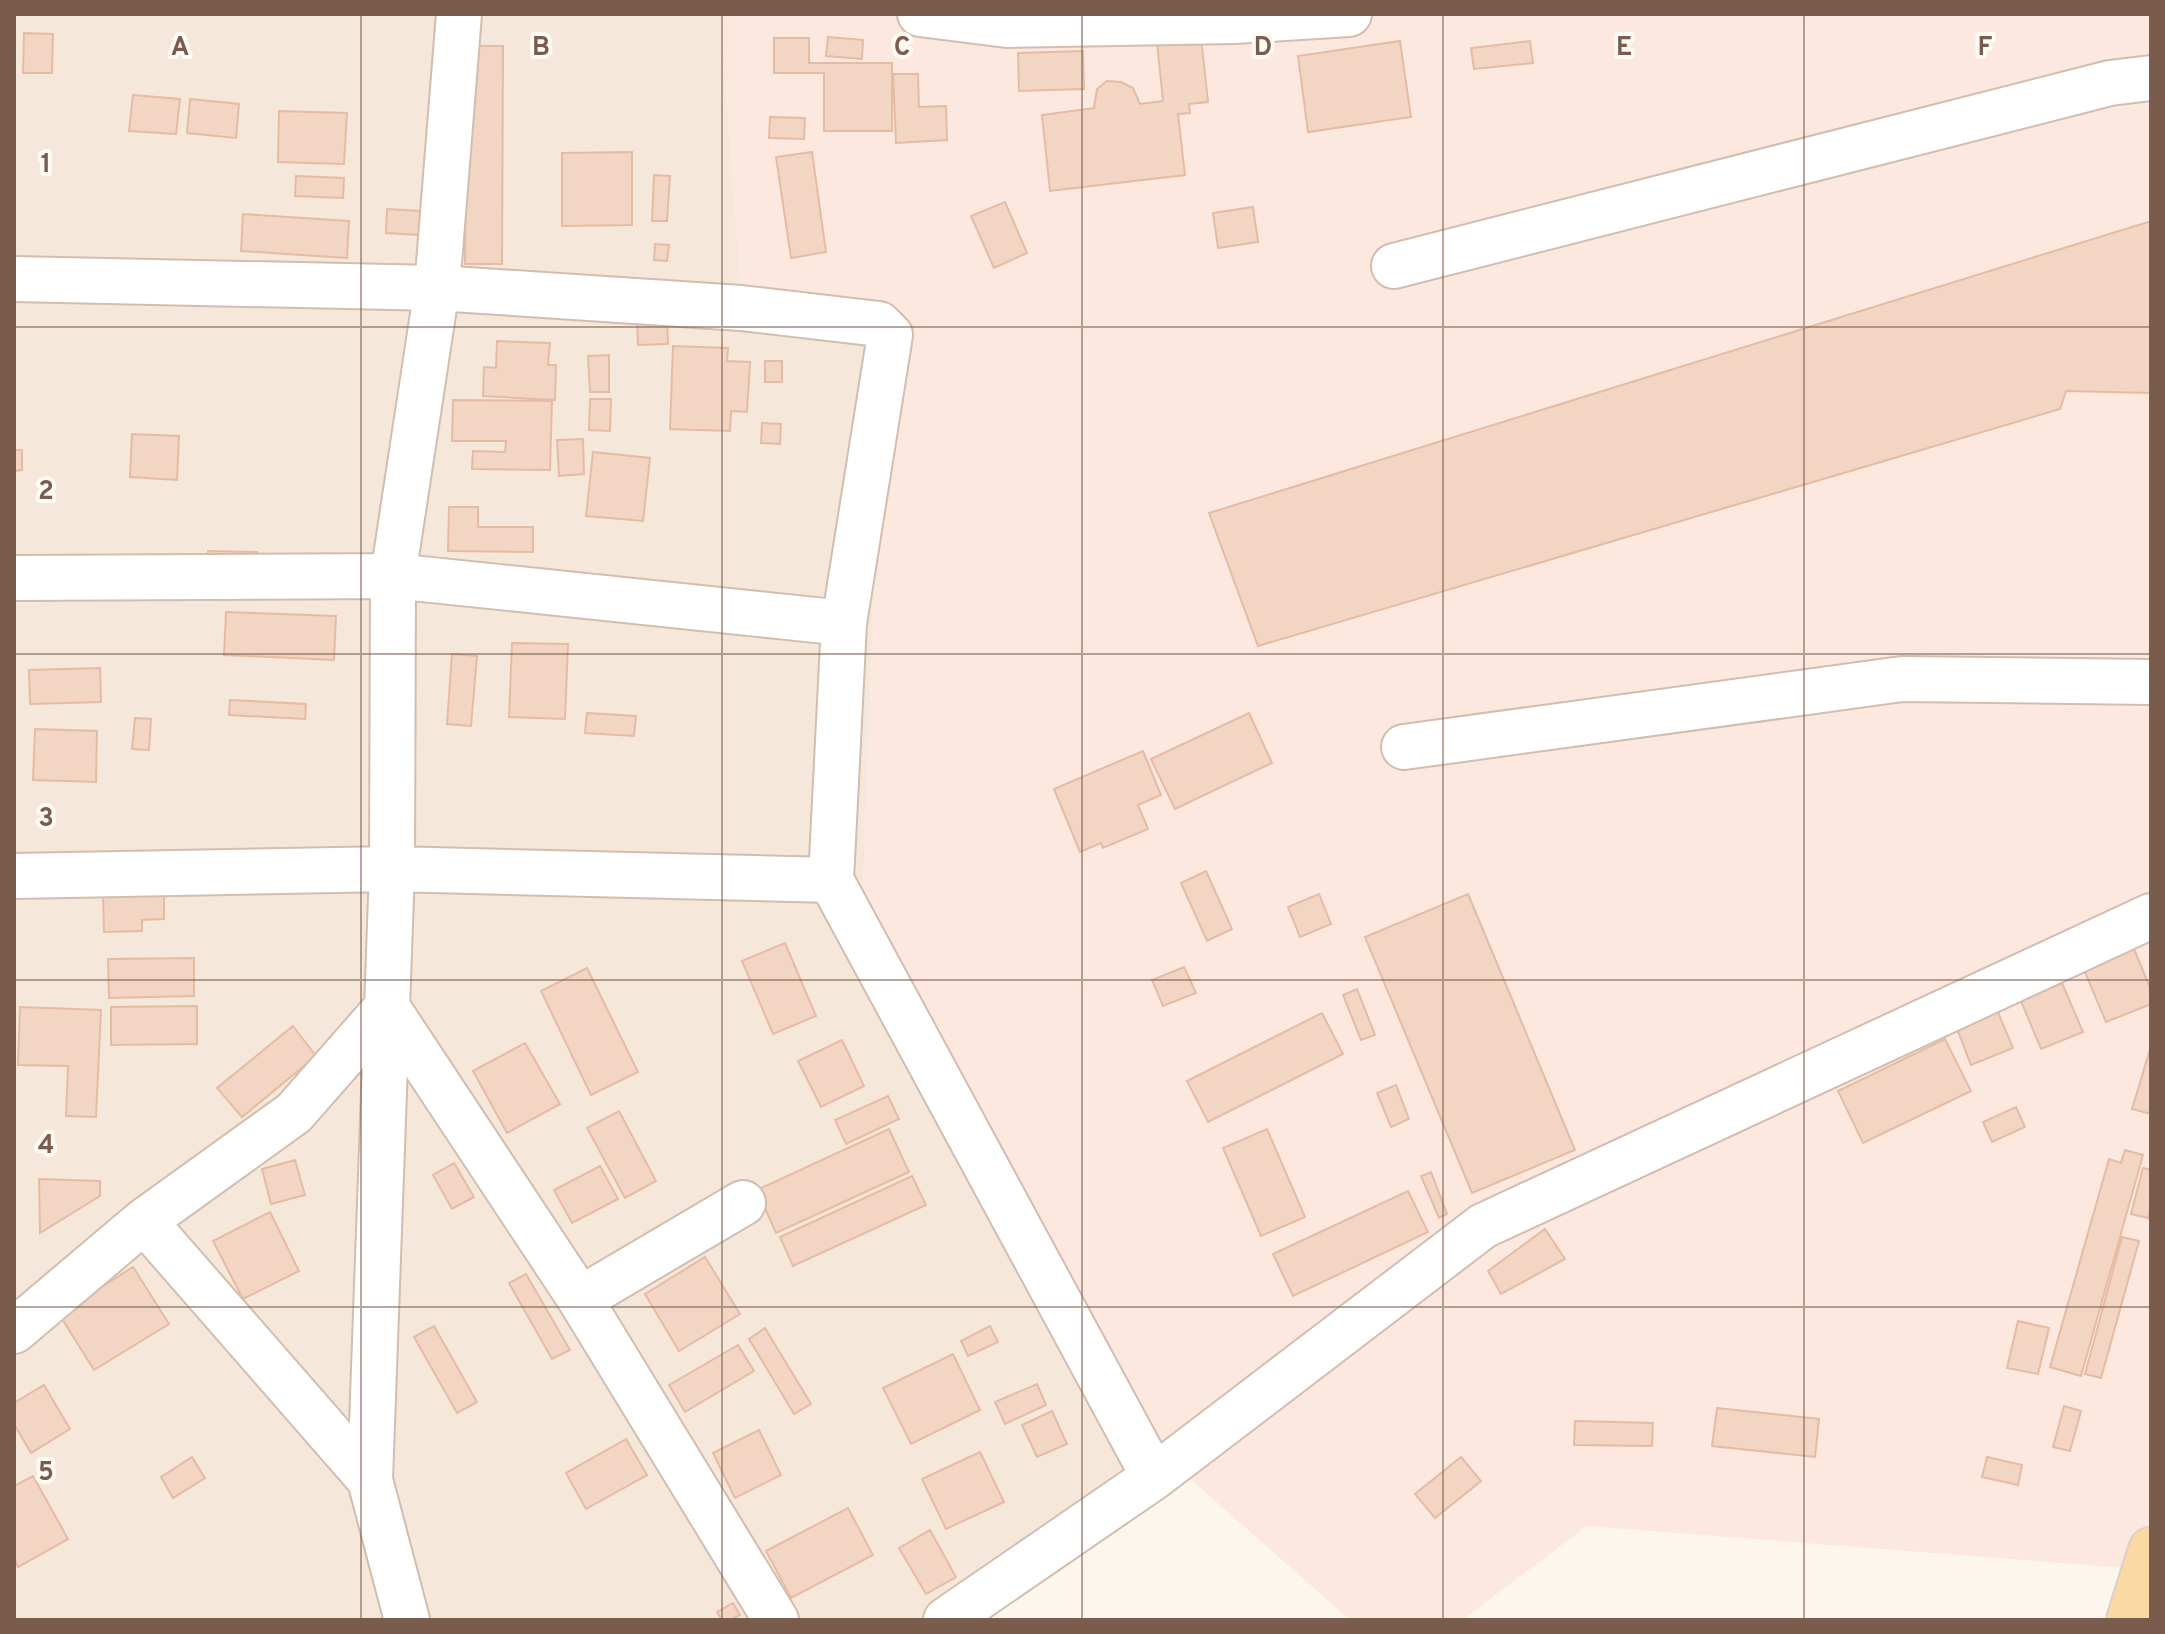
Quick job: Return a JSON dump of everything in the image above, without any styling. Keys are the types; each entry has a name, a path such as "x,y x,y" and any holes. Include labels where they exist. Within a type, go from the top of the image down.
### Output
{"main road":[{"path":"2129,1620 2151,1550"}],"street":[{"path":"407,1620 370,1480 392,869 393,576 437,288 459,14"},
{"path":"920,14 1007,20 1349,14"},
{"path":"1394,266 2110,83 2151,78"},
{"path":"14,279 437,288 741,308 879,324 890,335 844,623 831,880 1154,1477"},
{"path":"14,578 393,576 844,623"},
{"path":"1404,747 1902,679 2151,682"},
{"path":"14,876 392,869 831,880"},
{"path":"946,1620 1154,1477 1483,1226 2151,916"},
{"path":"14,1331 144,1221 294,1113 387,1007"},
{"path":"387,1007 580,1299 776,1620"},
{"path":"580,1299 743,1203"},
{"path":"144,1221 370,1480"}],"shaded area":[{"path":"14,14 721,14 743,314 884,333 862,913 1179,1469 951,1620 14,1620"},
{"path":"721,14 2151,14 2151,1570 1587,1526 1462,1620 1350,1620 1179,1469 862,913 884,334 743,314"}],"building":[{"path":"24,33 53,34 52,73 23,73"},
{"path":"828,37 863,40 862,59 826,56"},
{"path":"1201,37 1208,102 1189,104 1190,113 1178,114 1185,175 1050,191 1042,115 1094,108 1097,89 1107,81 1121,82 1133,88 1140,104 1163,101 1157,42"},
{"path":"774,38 809,38 809,63 892,63 892,131 824,131 824,73 774,73"},
{"path":"1400,41 1411,117 1308,132 1298,56"},
{"path":"1530,41 1533,63 1474,69 1471,48"},
{"path":"466,46 503,46 502,264 465,264"},
{"path":"1083,51 1084,89 1019,91 1018,53"},
{"path":"893,74 918,74 919,107 946,106 947,140 896,143"},
{"path":"133,95 180,99 176,134 129,131"},
{"path":"190,99 239,104 236,138 187,133"},
{"path":"279,111 347,113 344,164 278,162"},
{"path":"770,117 805,118 804,139 769,138"},
{"path":"632,152 632,225 562,226 562,153"},
{"path":"812,152 826,252 791,258 776,157"},
{"path":"654,175 670,176 667,221 652,221"},
{"path":"296,176 344,178 343,198 295,196"},
{"path":"1005,202 1027,253 994,268 971,216"},
{"path":"1253,207 1258,242 1218,248 1213,213"},
{"path":"387,209 437,212 435,236 386,233"},
{"path":"243,214 349,221 347,258 241,251"},
{"path":"2151,221 2151,393 2066,391 2060,409 1258,646 1209,513"},
{"path":"655,244 669,245 667,261 654,260"},
{"path":"667,317 668,344 638,345 637,319"},
{"path":"497,341 550,343 548,365 556,365 555,400 483,396 484,367 496,368"},
{"path":"673,346 728,348 727,361 750,362 747,412 731,411 730,431 670,429"},
{"path":"609,355 609,392 590,392 588,356"},
{"path":"765,361 782,361 782,382 765,382"},
{"path":"590,399 611,399 610,431 589,430"},
{"path":"453,400 552,401 550,470 472,469 473,451 505,452 506,441 452,441"},
{"path":"762,423 781,424 780,444 761,443"},
{"path":"132,434 179,436 177,480 130,477"},
{"path":"583,439 584,474 559,476 557,440"},
{"path":"14,450 22,450 22,470 14,471"},
{"path":"593,452 650,458 643,521 586,516"},
{"path":"449,507 478,507 478,527 533,527 533,552 448,551"},
{"path":"208,551 257,552 257,567 208,567"},
{"path":"226,612 336,616 334,660 224,655"},
{"path":"512,643 568,644 565,719 509,717"},
{"path":"452,654 477,656 471,726 447,724"},
{"path":"100,668 101,702 30,704 29,670"},
{"path":"230,700 306,704 305,719 229,715"},
{"path":"587,713 636,716 634,736 585,733"},
{"path":"1249,713 1272,763 1175,809 1151,759"},
{"path":"135,718 151,719 149,750 132,749"},
{"path":"35,729 97,731 96,782 33,780"},
{"path":"1143,751 1161,795 1138,805 1148,829 1103,848 1101,843 1080,852 1054,789"},
{"path":"1206,871 1232,929 1207,941 1181,883"},
{"path":"1319,894 1331,924 1300,937 1288,907"},
{"path":"1468,894 1575,1150 1472,1193 1365,937"},
{"path":"164,895 164,919 142,920 142,931 104,932 103,896"},
{"path":"785,943 816,1016 773,1034 742,961"},
{"path":"2134,949 2151,990 2151,1004 2106,1022 2084,970"},
{"path":"194,958 194,996 109,998 108,959"},
{"path":"1184,967 1196,993 1163,1006 1152,980"},
{"path":"587,968 638,1072 591,1095 541,991"},
{"path":"2062,983 2083,1032 2041,1049 2021,1001"},
{"path":"1357,989 1375,1035 1361,1040 1343,995"},
{"path":"197,1006 197,1044 111,1045 111,1007"},
{"path":"20,1007 101,1010 96,1117 66,1116 68,1066 18,1065"},
{"path":"1997,1010 2013,1048 1971,1065 1956,1026"},
{"path":"1322,1013 1343,1054 1208,1122 1187,1081"},
{"path":"293,1026 316,1056 242,1117 217,1088"},
{"path":"1945,1039 1971,1091 1863,1143 1838,1091"},
{"path":"842,1040 864,1086 821,1107 798,1061"},
{"path":"525,1043 560,1104 507,1133 473,1071"},
{"path":"2151,1046 2151,1114 2132,1109"},
{"path":"1396,1085 1409,1119 1391,1127 1377,1093"},
{"path":"888,1096 899,1119 846,1144 835,1120"},
{"path":"2016,1107 2025,1127 1992,1142 1983,1122"},
{"path":"619,1111 656,1181 625,1198 587,1128"},
{"path":"889,1129 909,1172 776,1233 757,1190"},
{"path":"1267,1129 1305,1217 1261,1236 1223,1148"},
{"path":"2125,1150 2143,1155 2081,1376 2050,1367 2109,1159 2121,1163"},
{"path":"295,1160 305,1195 271,1204 262,1169"},
{"path":"454,1163 474,1197 452,1209 433,1175"},
{"path":"600,1166 618,1199 572,1223 554,1190"},
{"path":"2143,1168 2151,1170 2148,1218 2131,1214"},
{"path":"1431,1172 1447,1214 1439,1218 1421,1176"},
{"path":"912,1176 926,1205 793,1266 780,1237"},
{"path":"39,1179 100,1181 100,1196 40,1233"},
{"path":"1408,1191 1428,1232 1293,1296 1273,1254"},
{"path":"270,1212 299,1271 243,1299 213,1241"},
{"path":"1545,1229 1565,1259 1501,1294 1488,1271"},
{"path":"2122,1237 2139,1241 2101,1378 2085,1374"},
{"path":"705,1257 740,1314 679,1351 645,1294"},
{"path":"133,1267 169,1324 94,1370 59,1314"},
{"path":"526,1274 570,1350 552,1359 509,1283"},
{"path":"2018,1321 2049,1328 2038,1374 2007,1368"},
{"path":"434,1326 477,1402 457,1413 414,1337"},
{"path":"990,1326 998,1342 968,1356 961,1341"},
{"path":"765,1328 811,1404 794,1414 749,1339"},
{"path":"738,1345 754,1371 685,1412 669,1385"},
{"path":"953,1354 980,1410 911,1444 883,1388"},
{"path":"1037,1384 1046,1405 1005,1424 995,1402"},
{"path":"44,1385 70,1429 31,1453 14,1424 14,1403"},
{"path":"2064,1406 2081,1411 2070,1451 2053,1447"},
{"path":"1717,1408 1819,1419 1815,1457 1712,1446"},
{"path":"1052,1411 1067,1444 1037,1457 1022,1425"},
{"path":"1575,1421 1653,1423 1652,1446 1574,1445"},
{"path":"759,1430 781,1475 735,1498 713,1453"},
{"path":"626,1439 647,1475 586,1509 566,1473"},
{"path":"980,1452 1004,1502 946,1529 922,1479"},
{"path":"192,1457 205,1478 173,1498 161,1477"},
{"path":"1461,1457 1481,1481 1435,1518 1415,1494"},
{"path":"1987,1457 2022,1465 2018,1485 1982,1477"},
{"path":"33,1476 68,1539 18,1567 14,1558 14,1486"},
{"path":"848,1508 873,1555 791,1598 766,1551"},
{"path":"930,1530 956,1577 926,1594 899,1548"},
{"path":"733,1603 740,1615 722,1620 717,1612"}]}
